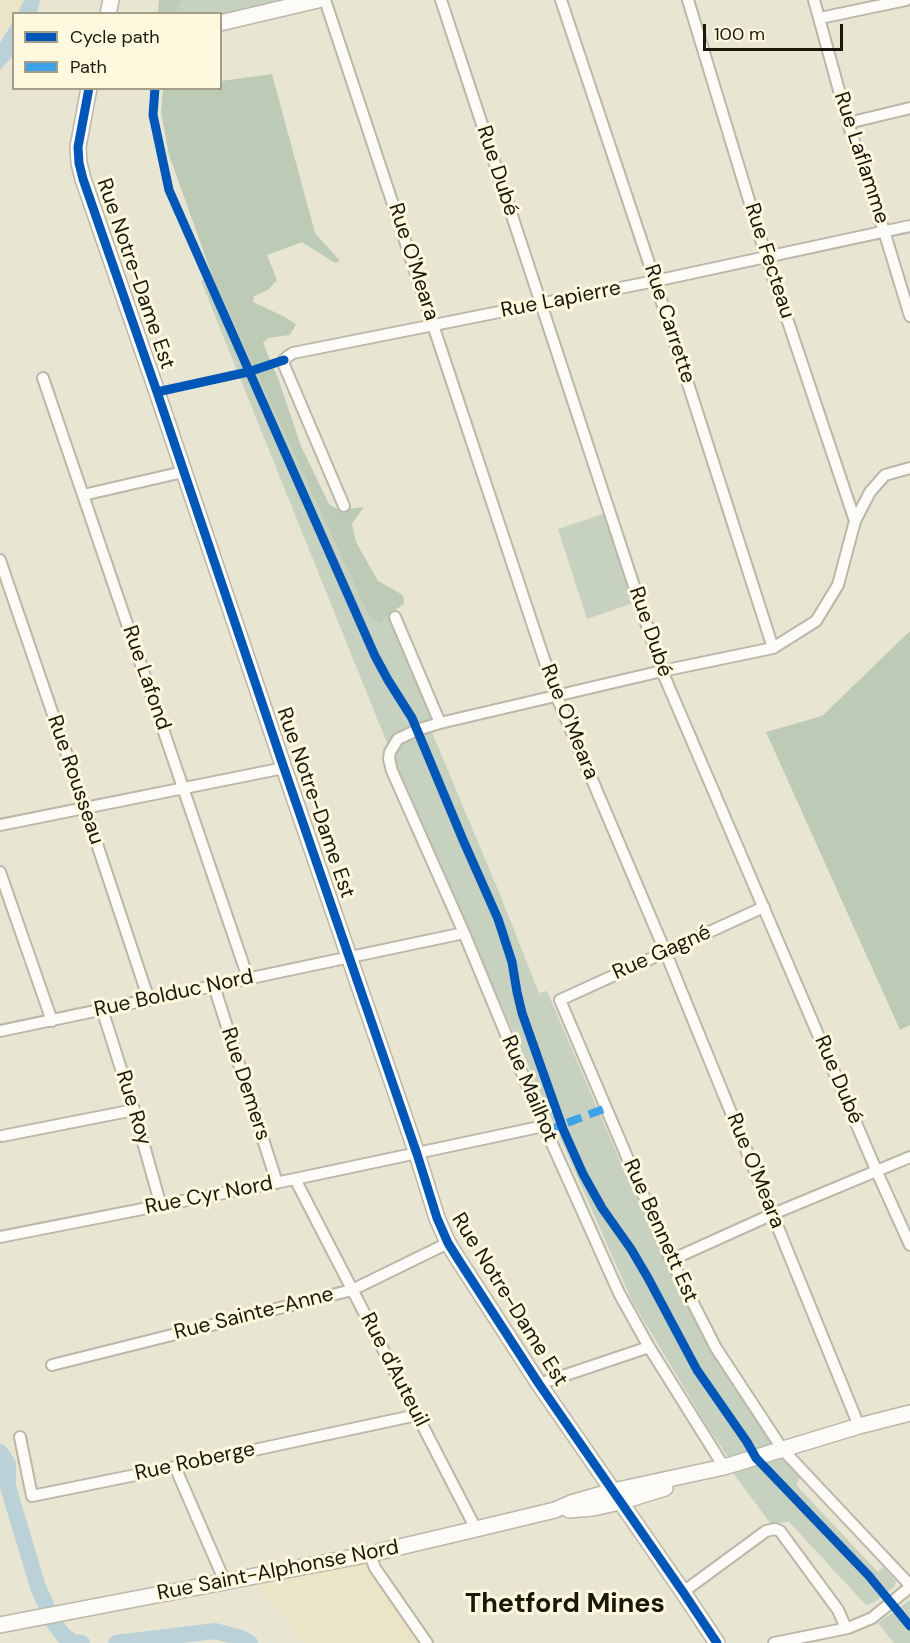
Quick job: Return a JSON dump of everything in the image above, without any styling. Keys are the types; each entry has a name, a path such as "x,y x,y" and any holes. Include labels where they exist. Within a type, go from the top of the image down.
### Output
{"street":[{"path":"222,23 318,0"},
{"name":"Rue O'Meara","path":"325,0 556,695 665,951 859,1426"},
{"name":"Rue Dubé","path":"441,0 662,671 910,1245"},
{"name":"Rue Carrette","path":"561,0 655,281 773,648"},
{"name":"Rue Fecteau","path":"688,0 766,256 855,521"},
{"name":"Rue Laflamme","path":"814,0 848,123 910,316"},
{"path":"820,18 906,0"},
{"name":"Rue Notre-Dame Est","path":"89,90 78,147 78,163 89,199 157,392 437,1218 448,1243 539,1384 717,1643"},
{"path":"848,123 910,108"},
{"name":"Rue Lapierre","path":"344,506 284,365 284,360 293,353 655,281 910,226"},
{"name":"Rue Lafond","path":"43,378 248,978"},
{"path":"773,648 816,621 838,585 855,521 870,492 885,475 910,468"},
{"path":"83,495 183,472"},
{"name":"Rue Rousseau","path":"0,560 149,1000"},
{"path":"395,616 440,723"},
{"name":"Rue Mailhot","path":"724,1467 619,1293 544,1126 464,933 392,771 389,759 390,752 398,739 440,723 662,671 773,648"},
{"path":"0,825 284,768"},
{"path":"0,872 52,1021"},
{"name":"Rue Gagné","path":"560,1000 764,907"},
{"name":"Rue Bolduc Nord","path":"0,1031 464,933"},
{"name":"Rue Demers","path":"214,986 277,1183"},
{"name":"Rue Bennett Est","path":"560,1000 670,1260 716,1348 783,1450 910,1586"},
{"name":"Rue Roy","path":"102,1009 161,1206"},
{"path":"2,1136 134,1110"},
{"name":"Rue Cyr Nord","path":"0,1237 277,1183 544,1126"},
{"path":"670,1260 910,1157"},
{"name":"Rue d'Auteuil","path":"295,1179 476,1529"},
{"name":"Rue Sainte-Anne","path":"52,1365 352,1290 448,1243"},
{"path":"539,1384 650,1347"},
{"name":"Rue Roberge","path":"20,1437 32,1496 417,1415"},
{"name":"Rue Saint-Alphonse Nord","path":"0,1626 370,1554 555,1510 571,1503 617,1496 783,1450 859,1426 909,1415"},
{"path":"175,1467 225,1582"},
{"path":"683,1592 766,1531 775,1529 780,1531 838,1610 846,1628"},
{"path":"370,1554 375,1568 427,1643"},
{"path":"774,1643 846,1628 872,1618 910,1586"},
{"path":"820,1633 827,1643"}],"shaded area":[{"path":"0,0 24,0 19,12 12,12 12,20 0,36"},
{"path":"370,1554 427,1643 305,1643 251,1577"}],"green space":[{"path":"159,0 318,0 222,23 222,12 158,12"},
{"path":"159,0 181,0 176,11 158,12"},
{"path":"272,74 315,233 340,261 335,263 302,242 267,255 277,280 268,290 254,296 253,302 296,324 290,335 268,338 263,343 278,378 301,446 329,504 339,510 364,507 352,524 356,542 378,581 403,595 404,604 386,616 381,623 371,620 212,275 169,155 161,112 163,90 222,90 222,81"},
{"path":"216,276 371,620 390,614 434,720 428,723 539,993 547,991 678,1289 708,1347 772,1444 728,1457 632,1301 395,763 201,281"},
{"path":"609,512 639,601 587,619 558,529"},
{"path":"910,631 910,1025 900,1030 766,732 822,716"},
{"path":"783,1458 800,1477 796,1485 878,1572 883,1567 896,1581 895,1586 875,1602 866,1605 789,1522 771,1524 733,1473"},
{"path":"910,1600 910,1643 894,1643 878,1623"}],"water":[{"path":"24,0 40,0 37,12 18,12"},
{"path":"12,24 12,57 0,70 0,43"}],"waterway":[{"path":"0,1452 8,1464 8,1487 38,1587 54,1623 64,1636 73,1642 82,1643"},
{"path":"116,1643 215,1631 241,1638 250,1643"}],"marked path":[{"path":"546,1131 606,1108"}],"cycle path":[{"path":"89,90 78,147 83,179 437,1218 448,1243 539,1384 717,1643"},
{"path":"155,90 153,115 169,190 375,656 412,718 498,919 512,962 522,1013 563,1129 583,1174 602,1208 648,1278 697,1370 756,1458 869,1576 910,1626"},
{"path":"157,392 248,372 284,360"}],"district":[{"name":"Thetford Mines","path":"565,1605"}]}
